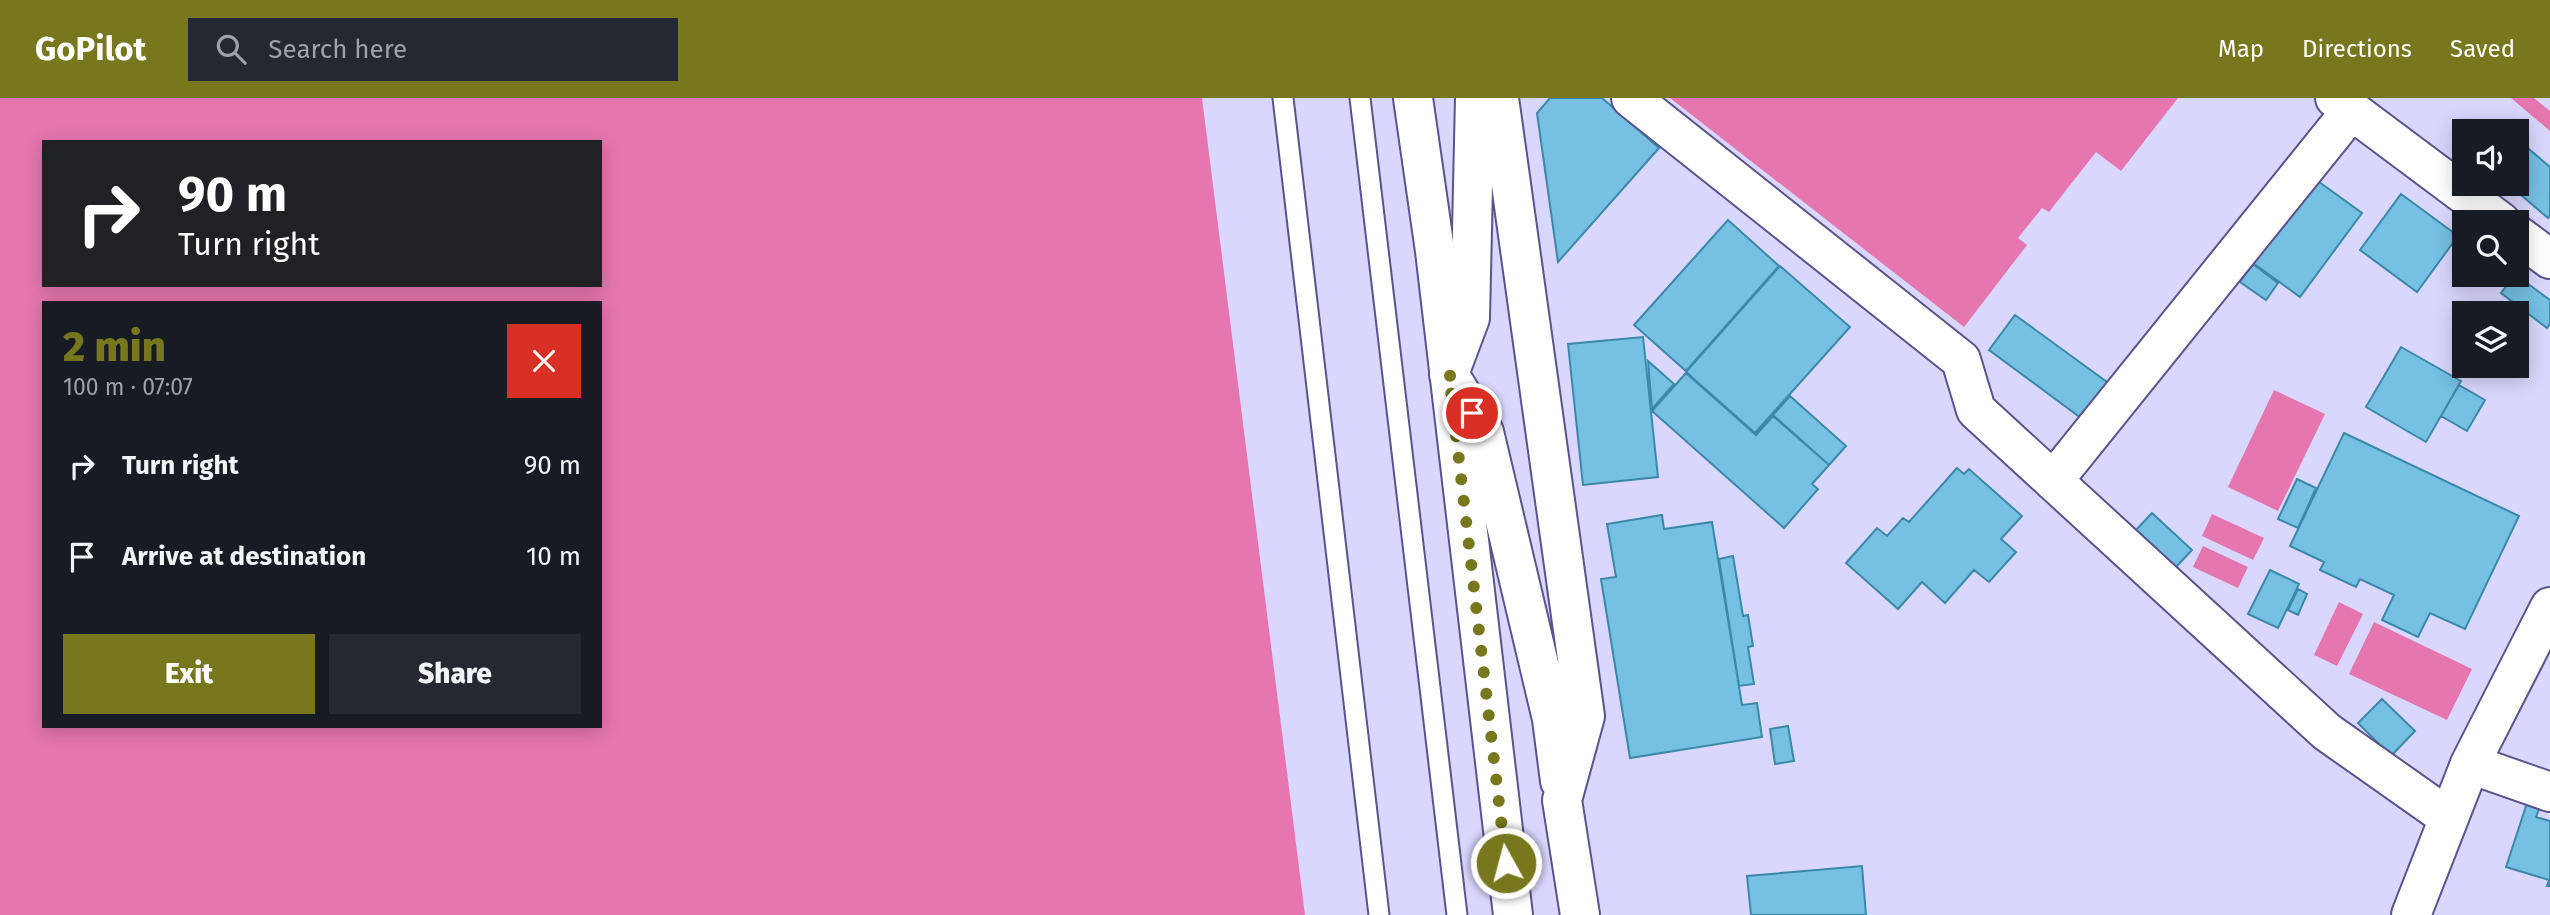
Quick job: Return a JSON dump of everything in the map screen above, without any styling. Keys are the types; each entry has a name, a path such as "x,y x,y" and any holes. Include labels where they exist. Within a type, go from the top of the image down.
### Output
{"street":[{"path":"1413,98 1435,251 1513,915"},
{"path":"1449,374 1470,318 1475,98"},
{"path":"1499,98 1585,716 1562,800"},
{"path":"1631,98 1961,360 1976,410 2327,732 2449,818"},
{"path":"2053,481 2343,104 2485,210"},
{"path":"2529,243 2550,258"},
{"path":"1449,374 1484,432 1552,719 1580,915"},
{"path":"2410,915 2470,764 2550,607"},
{"path":"2470,764 2550,792"}],"lane":[{"path":"1283,98 1379,915"},
{"path":"1360,98 1457,915"}],"shaded area":[{"path":"0,98 1202,98 1305,915 0,915"},
{"path":"1670,98 2178,98 2121,171 2096,152 2049,212 2042,208 2018,238 2027,245 1964,327"},
{"path":"2511,98 2534,98 2550,111 2550,131"},
{"path":"2274,390 2325,414 2278,511 2228,487"},
{"path":"2212,514 2264,538 2253,560 2202,536"},
{"path":"2203,546 2248,567 2238,588 2193,567"},
{"path":"2339,602 2363,614 2337,666 2314,655"},
{"path":"2374,622 2472,669 2447,720 2349,674"}],"building":[{"path":"1550,98 1602,98 1659,148 1558,262 1537,113"},
{"path":"2529,149 2550,167 2548,218 2522,196 2529,196"},
{"path":"2315,179 2362,213 2300,297 2253,263"},
{"path":"2401,194 2452,232 2452,244 2417,292 2360,250"},
{"path":"1728,220 1779,266 1686,371 1634,325"},
{"path":"2253,264 2278,283 2266,300 2240,282"},
{"path":"1780,266 1850,327 1755,433 1686,372"},
{"path":"2529,285 2550,300 2550,324 2547,328 2529,314 2529,301 2512,301 2501,293 2506,287 2529,287"},
{"path":"2015,315 2107,382 2081,418 1989,350"},
{"path":"1643,337 1658,477 1583,485 1568,344"},
{"path":"2401,347 2461,381 2426,442 2366,407"},
{"path":"1648,361 1674,384 1652,409"},
{"path":"1686,373 1756,435 1773,416 1829,465 1812,484 1818,489 1784,528 1652,411"},
{"path":"2459,385 2485,400 2467,431 2441,416"},
{"path":"1790,396 1846,446 1829,465 1773,415"},
{"path":"2344,433 2519,516 2465,629 2430,613 2418,637 2382,620 2394,595 2360,579 2356,587 2320,570 2324,562 2290,546"},
{"path":"1957,468 1964,474 1969,469 2022,516 2001,539 2016,552 1989,582 1974,570 1945,603 1922,582 1898,609 1846,563 1877,528 1887,536 1903,518 1909,522"},
{"path":"2297,479 2316,488 2298,528 2278,519"},
{"path":"2152,513 2192,550 2176,567 2136,530"},
{"path":"1662,515 1664,529 1712,522 1742,705 1757,703 1762,737 1630,758 1601,579 1616,577 1607,524"},
{"path":"1733,556 1743,616 1748,615 1753,646 1748,647 1754,684 1739,686 1719,559"},
{"path":"2270,570 2299,584 2278,628 2248,614"},
{"path":"2298,589 2307,594 2298,615 2288,610"},
{"path":"2382,699 2415,731 2391,756 2358,723"},
{"path":"1788,726 1794,761 1775,764 1770,729"},
{"path":"2527,803 2540,807 2536,817 2550,821 2550,886 2547,886 2549,880 2506,867"},
{"path":"1862,866 1866,915 1751,915 1747,876"}],"route":[{"path":"1472,413 1449,374 1506,863"}]}
